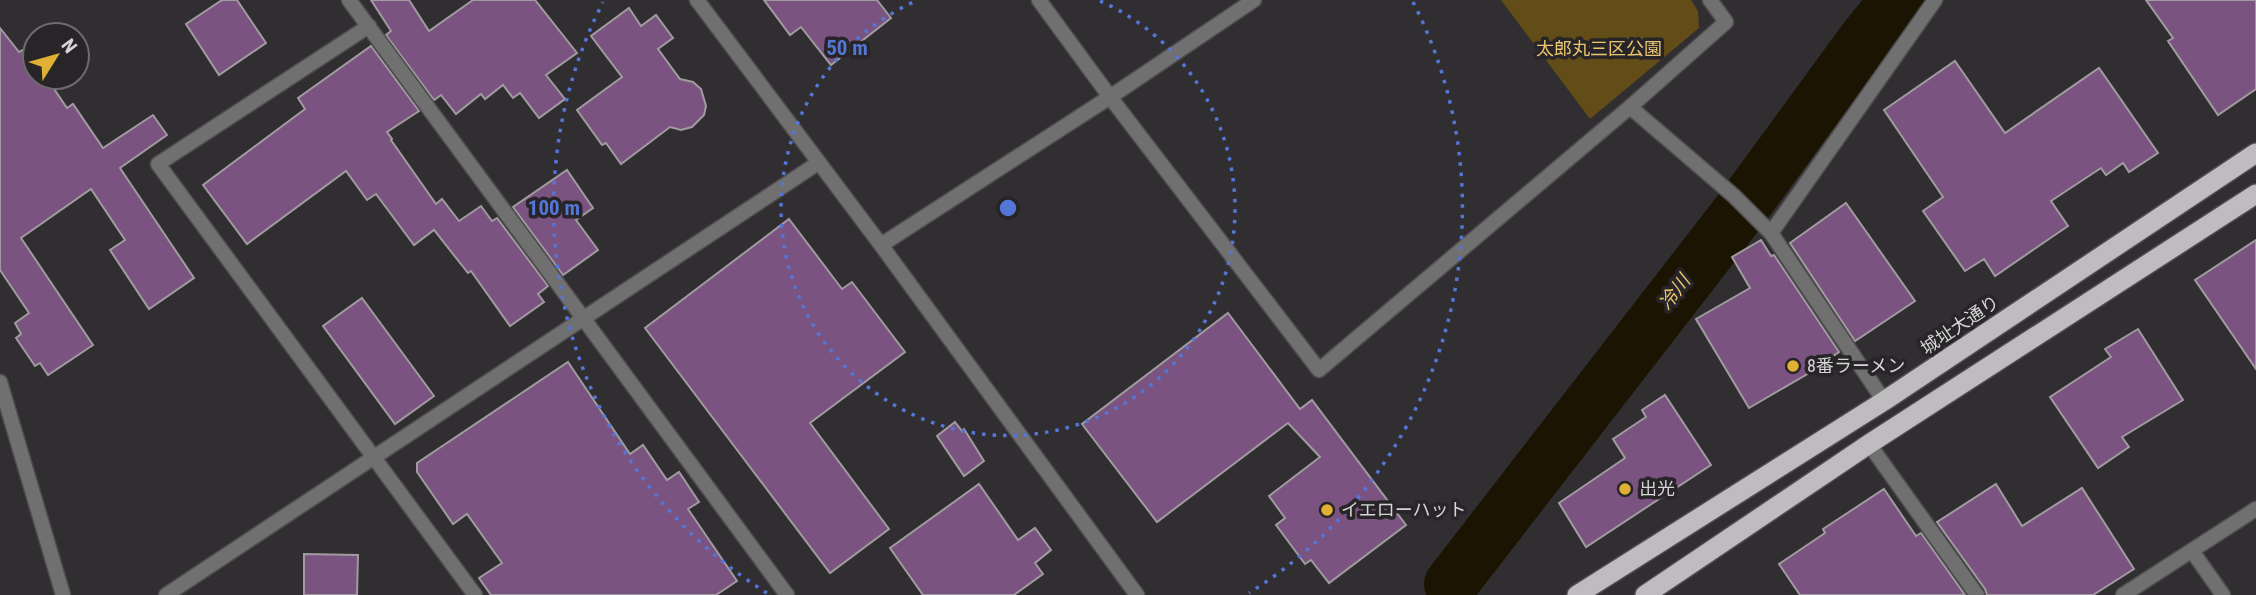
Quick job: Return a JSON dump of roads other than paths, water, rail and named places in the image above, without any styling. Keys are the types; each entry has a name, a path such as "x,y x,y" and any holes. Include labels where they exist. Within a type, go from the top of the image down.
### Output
{"highway":[{"name":"城址大通り","path":"1577,595 1884,401 2256,153"},
{"path":"1645,595 1869,444 2256,194"}],"street":[{"path":"349,0 787,595"},
{"path":"697,0 881,245 1137,595"},
{"path":"1039,0 1319,370 1726,22 1710,0"},
{"path":"881,245 1254,0"},
{"path":"1771,233 1935,0"},
{"path":"369,26 158,164 475,595"},
{"path":"1629,107 1734,196 1771,233 1884,401"},
{"path":"166,595 818,163"},
{"path":"0,382 63,595"},
{"path":"1869,444 1977,595"},
{"path":"2123,595 2256,509"},
{"path":"2192,551 2223,595"}],"waterway":[{"name":"冷川","path":"1451,584 1739,212 1897,0"}],"place":[{"name":"8番ラーメン","path":"1793,366"},
{"name":"出光","path":"1625,489"},
{"name":"イエローハット","path":"1327,510"}],"park label":[{"name":"太郎丸三区公園","path":"1599,49"}]}
